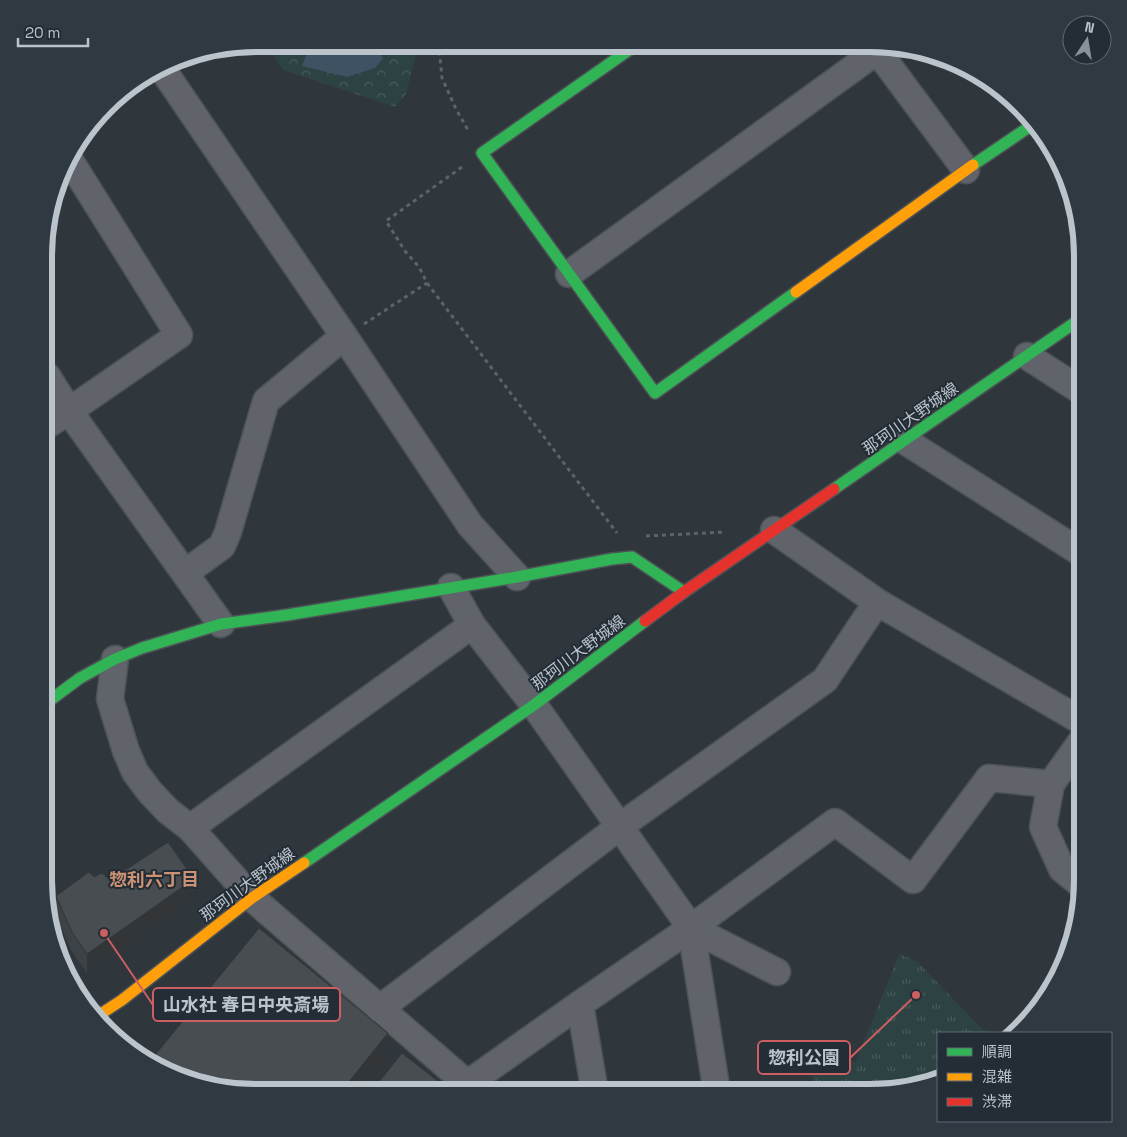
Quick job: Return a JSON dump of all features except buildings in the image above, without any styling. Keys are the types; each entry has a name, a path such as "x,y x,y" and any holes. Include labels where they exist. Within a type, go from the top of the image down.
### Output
{"street":[{"path":"626,52 482,153 655,393 966,170 1029,128"},
{"path":"569,274 870,52"},
{"path":"878,53 966,170"},
{"path":"166,74 470,525 517,577"},
{"path":"52,422 178,335 74,167"},
{"name":"那珂川大野城線","path":"102,1013 122,1000 252,898 534,705 684,592 1074,322"},
{"path":"185,573 222,546 228,532 266,401 344,336"},
{"path":"1027,356 1074,386"},
{"path":"52,384 69,411 221,624"},
{"path":"905,441 1074,548"},
{"path":"774,530 878,602 1074,717"},
{"path":"52,699 80,678 115,659 142,648 221,624 287,615 632,557 684,592"},
{"path":"451,587 472,625 534,705 691,928 716,1084"},
{"path":"379,1009 620,827 825,680 878,602"},
{"path":"190,828 472,625"},
{"path":"115,659 110,698 126,751 135,772 150,792 168,811 190,828 252,898 468,1084"},
{"path":"1074,752 1051,784 1043,828 1062,869 1074,879"},
{"path":"478,1084 580,1004 691,928 835,822 914,880 990,778 1051,784"},
{"path":"691,928 777,972"},
{"path":"580,1004 593,1084"}],"path":[{"path":"439,52 442,78 456,109"},
{"path":"482,153 386,221 405,251 419,268 427,283 621,538"},
{"path":"344,336 427,283"},
{"path":"640,536 726,532"}],"green space":[{"path":"307,52 303,66 383,58 379,52 417,52 406,94 395,107 283,70 272,53"},
{"path":"899,954 918,962 981,1028 988,1032 937,1032 937,1074 910,1081 883,1084 814,1084 807,1040 821,1044 855,1063"}],"water":[{"path":"307,52 379,52 383,58 375,68 347,77 302,66"}],"traffic: fast":[{"path":"626,52 482,153 655,393 796,292"},
{"path":"973,165 1028,127"},
{"path":"834,489 1074,323"},
{"path":"52,699 80,678 115,659 142,648 221,624 287,615 632,557 684,592"},
{"path":"304,863 534,705 645,621"}],"traffic: slow":[{"path":"796,292 973,165"},
{"path":"102,1013 122,1000 252,898 304,863"}],"traffic: jam":[{"path":"645,621 834,489"}],"place":[{"name":"山水社 春日中央斎場","path":"104,933"},
{"name":"惣利公園","path":"916,995"}],"district":[{"name":"惣利六丁目","path":"154,880"}]}
